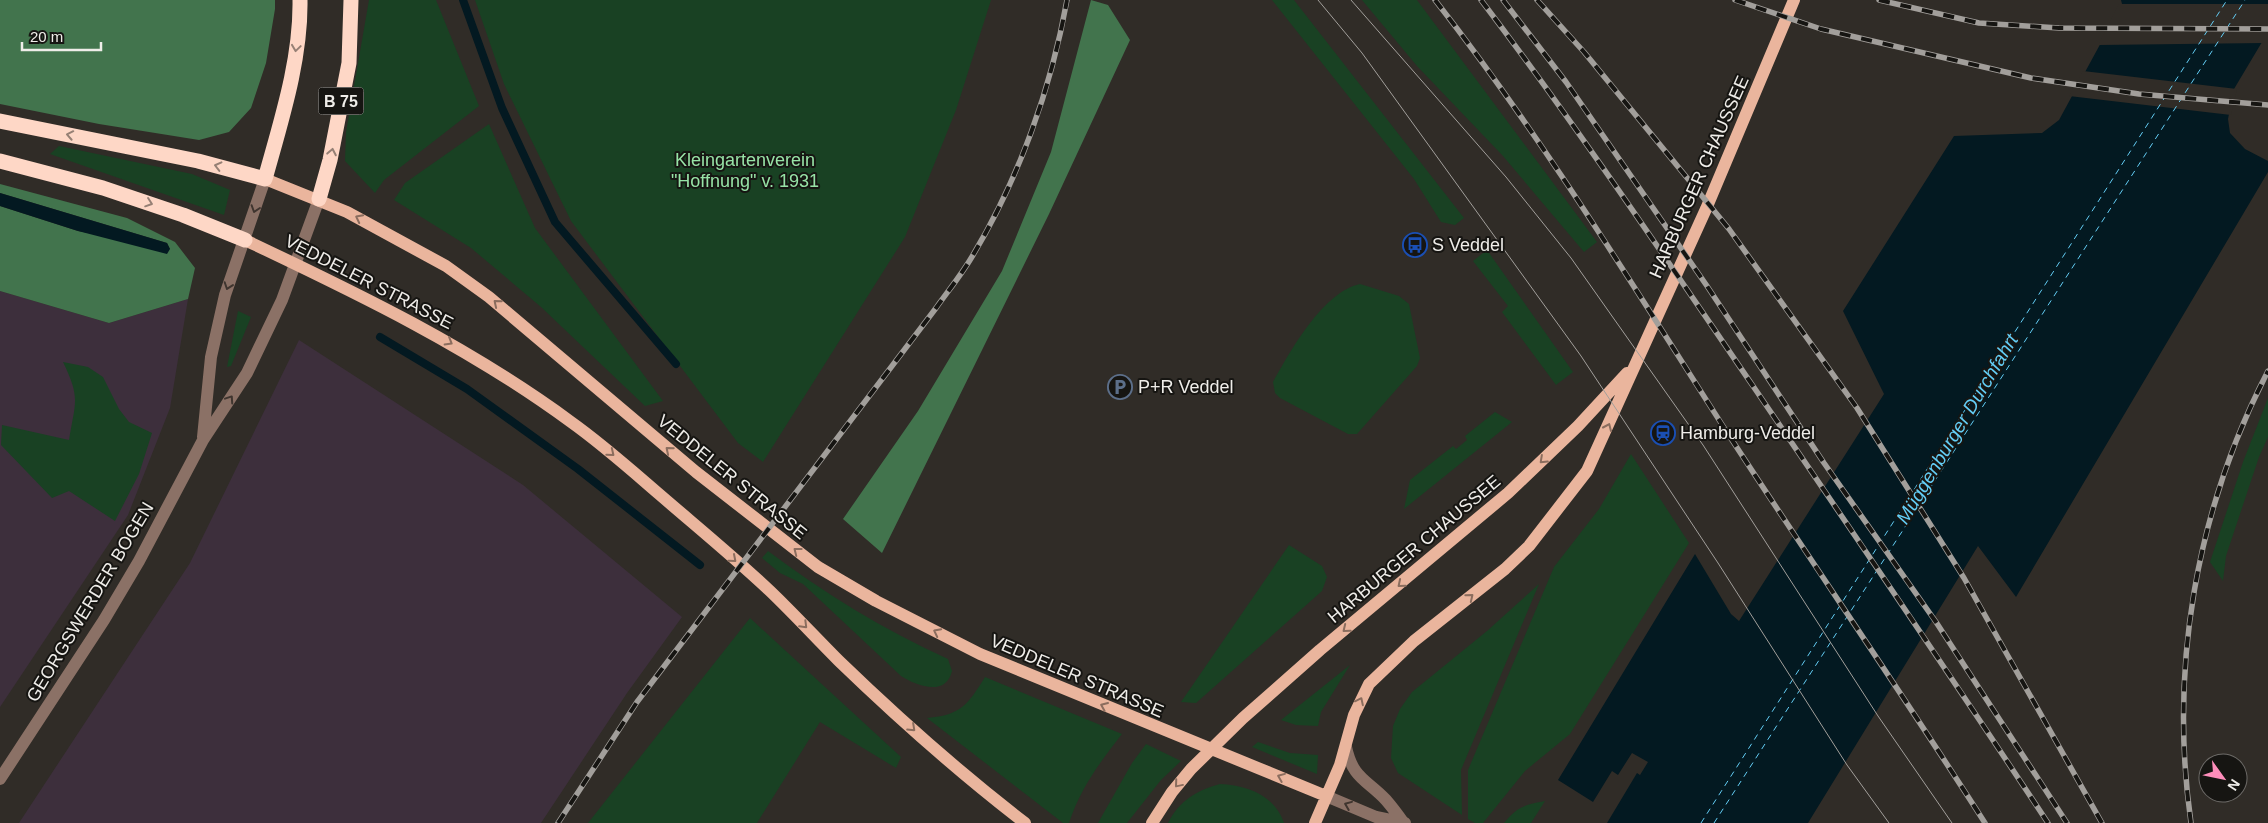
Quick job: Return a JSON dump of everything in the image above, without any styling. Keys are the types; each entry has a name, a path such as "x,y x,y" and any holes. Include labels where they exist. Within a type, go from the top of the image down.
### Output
{"highway":[{"path":"0,121 198,160 266,179 294,61 300,18 300,0"},
{"name":"B 75","path":"319,199 330,160 349,63 351,0"},
{"path":"0,161 103,188 183,215 245,240"}],"main road":[{"name":"HARBURGER CHAUSSEE","path":"1326,796 1346,748 1354,715 1369,684 1414,641 1505,569 1529,546 1587,471 1607,430 1632,368 1706,209 1794,0"},
{"name":"VEDDELER STRASSE","path":"266,179 319,199 400,239 446,266 489,297 689,466 818,567 876,601 980,654 1326,796"},
{"name":"VEDDELER STRASSE","path":"245,240 344,286 427,329 481,361 572,422 622,462 770,591 841,663 915,732 987,794 1025,823"},
{"name":"HARBURGER CHAUSSEE","path":"1210,750 1313,656 1508,493 1578,426 1632,368"},
{"path":"1152,823 1172,792 1210,750"},
{"path":"1315,823 1326,796"}],"street":[{"name":"GEORGSWERDER BOGEN","path":"203,440 211,357 225,295 266,179"},
{"name":"GEORGSWERDER BOGEN","path":"0,779 104,620 139,561 203,440 247,373 276,314 297,264 319,199"},
{"path":"1346,748 1353,769 1385,799 1404,822"},
{"name":"VEDDELER STRASSE","path":"1326,796 1376,818 1404,822"}],"shaded area":[{"path":"0,291 109,323 188,299 170,408 128,515 0,707"},
{"path":"299,340 523,485 682,617 627,693 541,823 19,823 190,563"}],"green space":[{"path":"0,0 275,0 275,9 266,63 251,108 229,132 199,140 99,124 0,104"},
{"path":"369,0 436,0 479,106 384,180 375,193 345,161 346,132"},
{"name":"Kleingartenverein \"Hoffnung\" v. 1931","path":"475,0 991,0 956,110 905,237 763,462 738,443 571,221 504,84"},
{"path":"1091,0 1108,5 1130,40 1049,214 882,553 843,519 918,411 1002,271 1051,152"},
{"path":"1272,0 1294,0 1464,218 1455,225 1441,222 1414,179"},
{"path":"1362,0 1417,0 1597,242 1584,252 1503,156 1417,66"},
{"path":"489,124 535,228 663,401 645,406 541,307 471,248 394,200 405,183"},
{"path":"59,146 192,174 230,190 224,215 50,154"},
{"path":"0,184 127,218 175,242 195,268 188,299 109,323 0,291 0,206 78,231 170,249 167,243 0,193"},
{"path":"1487,250 1573,372 1556,385 1502,312 1508,306 1473,261"},
{"path":"1360,284 1399,296 1409,304 1420,358 1417,366 1357,434 1348,434 1280,398 1275,393 1273,382 1309,324 1321,310 1346,289"},
{"path":"238,311 251,317 231,366 227,367"},
{"path":"63,362 88,367 103,377 119,409 129,422 152,433 139,474 115,521 69,491 52,498 1,445 2,425 69,440 75,401 69,374"},
{"path":"2268,398 2268,437 2259,457 2226,556 2223,581 2210,562 2243,462"},
{"path":"1495,412 1512,422 1404,509 1410,480 1453,446 1456,449 1467,440 1465,436"},
{"path":"1631,454 1689,543 1570,734 1525,771 1483,823 1475,823 1468,819 1468,770 1554,567 1599,509"},
{"path":"1289,545 1322,566 1327,577 1322,591 1196,703 1181,702"},
{"path":"768,551 811,582 855,610 901,636 948,659 952,671 949,679 937,687 930,687 915,683 901,676 803,584 780,573 762,558"},
{"path":"1539,584 1461,770 1462,815 1398,773 1391,758 1393,726 1400,709 1412,692 1487,631"},
{"path":"750,618 901,757 896,768 820,722 757,823 588,823"},
{"path":"1350,665 1321,712 1318,726 1296,725 1281,720"},
{"path":"985,677 1122,734 1085,787 1069,823 1063,823 927,718 956,711 974,694"},
{"path":"1258,742 1290,753 1318,755 1317,774 1252,747"},
{"path":"1146,744 1181,761 1161,780 1127,823 1098,823 1132,763"},
{"path":"1220,784 1249,789 1258,793 1274,805 1284,823 1168,823 1172,815 1190,797"},
{"path":"1545,801 1531,823 1504,823 1522,807"}],"water":[{"name":"Müggenburger Durchfahrt","path":"2121,0 2268,0 2268,32 2234,89 2228,119 2230,133 2245,149 2268,161 2268,172 2016,597 1978,546 1808,823 1607,823 1637,773 1640,775 1648,762 1632,753 1618,775 1612,771 1593,802 1558,780 1695,554 1731,614 1739,621 1884,394 1843,311 1954,136 2042,133 2059,120 2122,4"},
{"path":"0,193 167,243 170,249 167,254 78,231 0,206"}],"pier":[{"path":"2119,4 2268,4 2268,37 2264,43 2098,45"},
{"path":"2083,71 2237,89 2231,115 2069,96"}],"waterway":[{"path":"463,0 502,108 555,222 676,364"},
{"path":"380,337 467,389 578,469 700,565"}],"ferry route":[{"path":"1701,823 2227,0"},
{"path":"1714,823 2245,0"}],"tram line":[{"path":"1318,0 1362,53 1581,356 1718,563 1847,765 1889,823"},
{"path":"1351,0 1506,177 1571,258 1703,445 1878,716 1952,823"}],"railway":[{"path":"558,823 637,702 969,262 1005,195 1031,132 1052,67 1067,0"},
{"path":"1435,0 1475,52 1551,160 1730,437 1985,823"},
{"path":"1481,0 1551,95 1653,240 2048,823"},
{"path":"1503,0 1566,82 1707,286 1824,463 1936,622 2067,823"},
{"path":"1537,0 1584,52 1729,229 1857,408 1964,578 2102,823"},
{"path":"1735,0 1821,29 2031,78 2139,94 2268,105"},
{"path":"1879,0 1979,23 2059,28 2268,29"},
{"path":"2191,823 2185,765 2184,707 2187,649 2194,591 2206,534 2222,478 2243,424 2268,371"}],"place":[{"name":"S Veddel","path":"1415,245"},
{"name":"P+R Veddel","path":"1120,387"},
{"name":"Hamburg-Veddel","path":"1663,433"}]}
